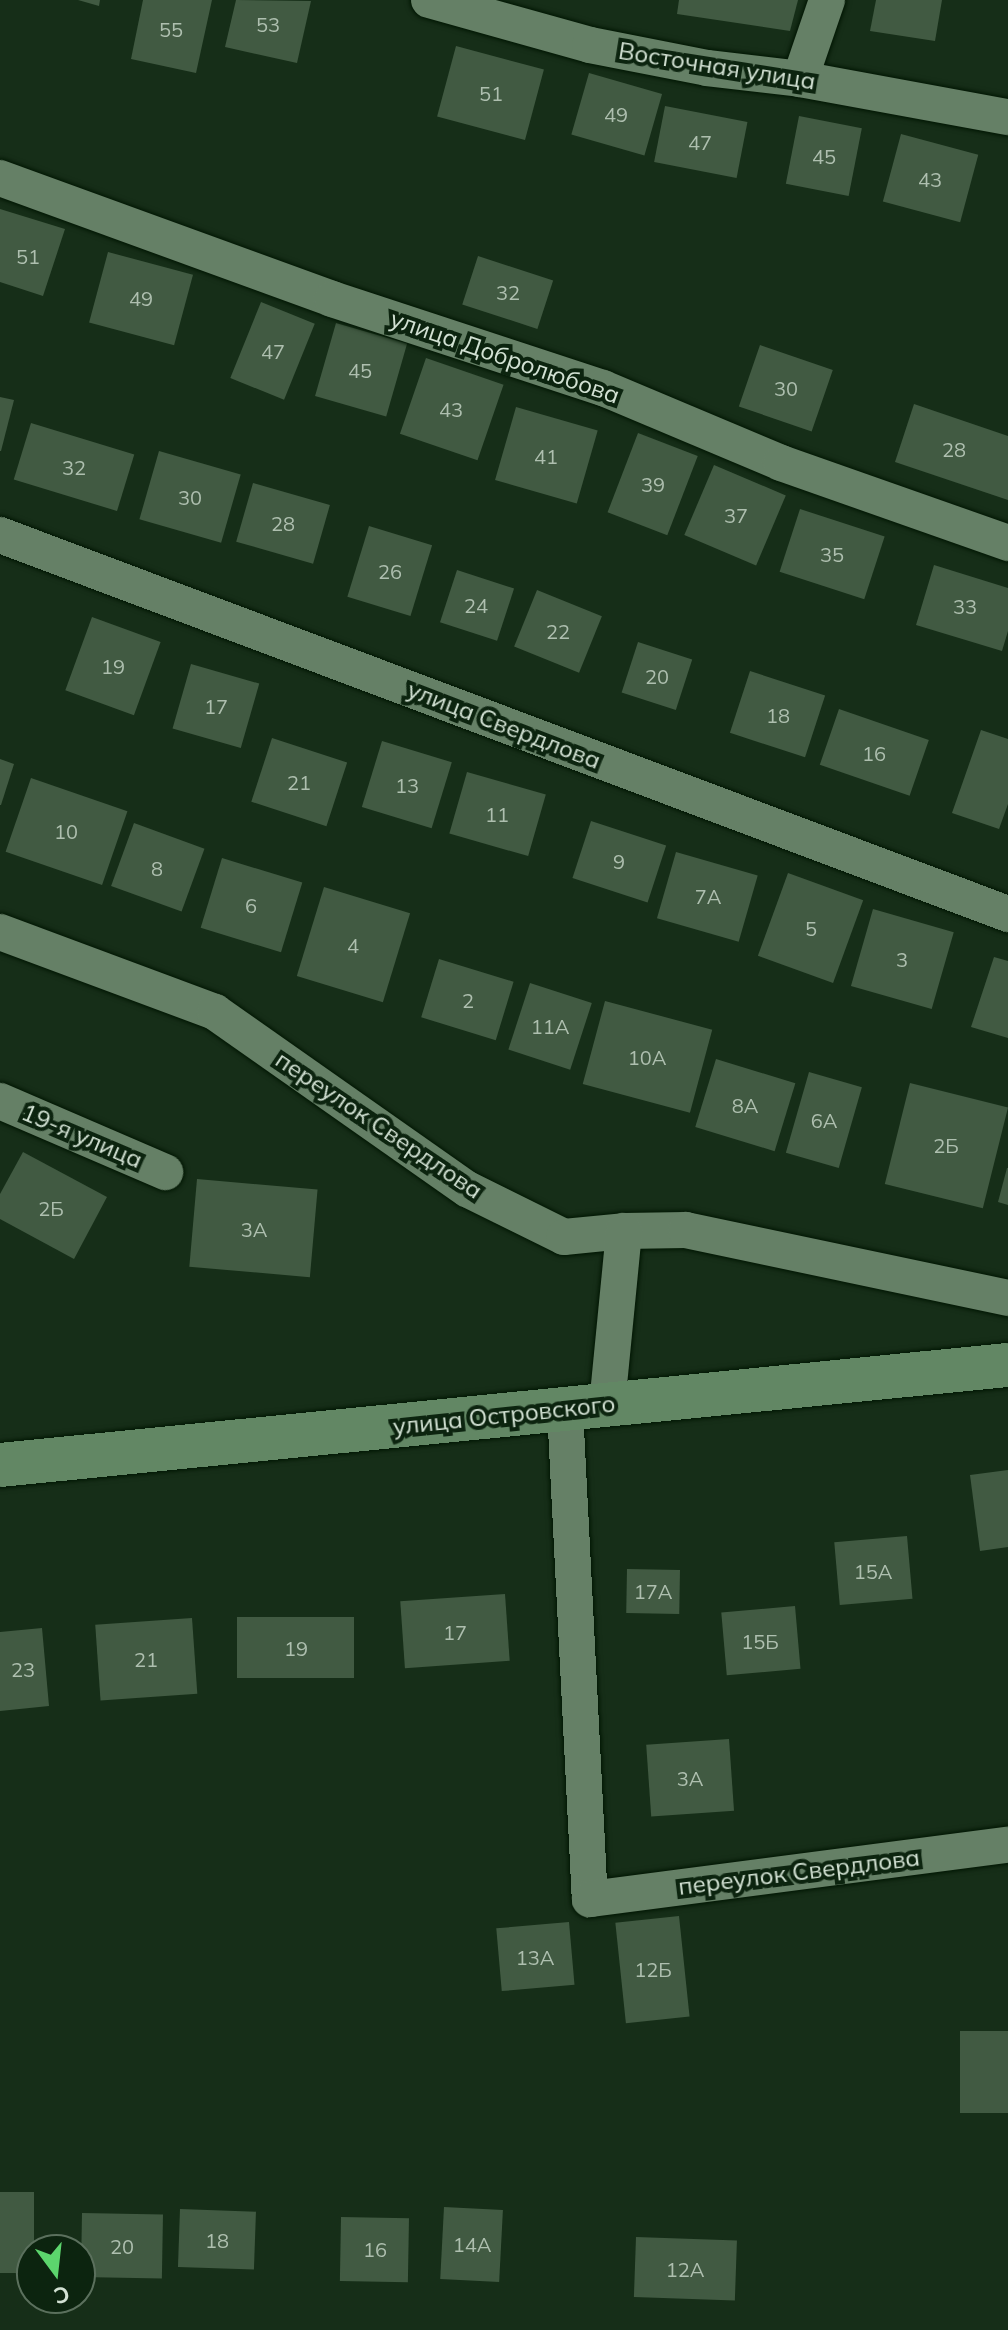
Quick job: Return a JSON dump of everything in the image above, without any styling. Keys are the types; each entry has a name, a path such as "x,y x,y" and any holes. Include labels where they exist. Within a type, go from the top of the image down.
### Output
{"street":[{"name":"Восточная улица","path":"429,0 590,45 707,68 800,79 1008,117"},
{"path":"800,79 827,0"},
{"name":"улица Добролюбова","path":"0,178 332,299 603,388 781,463 1008,543"},
{"name":"улица Свердлова","path":"0,535 1008,914"},
{"name":"переулок Свердлова","path":"0,932 215,1012 467,1189 564,1237 624,1231 686,1230 1008,1298"},
{"name":"19-я улица","path":"0,1101 165,1172"},
{"path":"586,1407 624,1231"},
{"name":"улица Островского","path":"0,1465 1008,1365"},
{"name":"переулок Свердлова","path":"586,1407 590,1899 1008,1845"}],"building":[{"path":"78,0 100,0 99,6"},
{"path":"143,0 212,0 196,73 131,59"},
{"path":"236,0 311,1 297,63 225,47"},
{"path":"679,0 798,0 790,31 677,14"},
{"path":"876,0 942,0 935,41 870,31"},
{"path":"456,46 544,70 525,140 437,117"},
{"path":"589,73 662,94 644,155 571,135"},
{"path":"665,106 747,122 737,178 654,162"},
{"path":"799,116 862,128 849,196 786,184"},
{"path":"901,134 978,155 960,222 883,202"},
{"path":"0,209 65,229 43,296 0,282"},
{"path":"108,252 193,275 174,345 89,323"},
{"path":"478,256 553,280 537,329 462,305"},
{"path":"261,302 315,324 284,400 230,378"},
{"path":"336,323 407,343 386,416 315,396"},
{"path":"760,345 833,370 812,432 739,406"},
{"path":"426,358 504,385 477,460 400,434"},
{"path":"0,397 14,400 1,451 0,451"},
{"path":"914,404 1008,436 1008,500 895,462"},
{"path":"516,407 598,430 577,503 495,480"},
{"path":"31,423 134,455 117,511 14,479"},
{"path":"638,433 698,456 667,535 608,512"},
{"path":"159,451 241,474 221,543 139,519"},
{"path":"714,465 786,495 756,565 684,535"},
{"path":"253,483 330,505 313,564 236,542"},
{"path":"800,509 885,537 864,599 780,572"},
{"path":"369,526 432,545 410,616 347,597"},
{"path":"934,565 1008,588 1008,631 1002,651 916,625"},
{"path":"457,570 514,589 497,641 440,622"},
{"path":"537,590 602,616 579,673 514,647"},
{"path":"92,617 161,642 134,715 65,690"},
{"path":"638,642 692,660 676,710 622,692"},
{"path":"191,664 259,684 241,748 173,728"},
{"path":"750,671 825,695 805,757 730,733"},
{"path":"839,709 929,740 910,796 820,765"},
{"path":"981,730 1008,739 1008,804 999,829 952,813"},
{"path":"272,738 347,762 326,826 251,802"},
{"path":"382,741 452,762 432,828 362,807"},
{"path":"0,759 14,764 1,805 0,805"},
{"path":"467,772 546,795 528,856 449,834"},
{"path":"31,778 127,811 102,885 6,852"},
{"path":"591,821 666,845 648,902 572,878"},
{"path":"134,823 204,849 182,912 111,886"},
{"path":"676,852 758,875 739,942 657,918"},
{"path":"222,858 302,883 281,952 201,928"},
{"path":"788,873 863,900 833,983 758,956"},
{"path":"324,887 410,913 383,1002 297,976"},
{"path":"873,909 954,932 932,1009 851,986"},
{"path":"994,957 1008,961 1008,1038 971,1027"},
{"path":"439,959 514,982 496,1040 421,1017"},
{"path":"530,983 592,1003 570,1070 508,1050"},
{"path":"605,1001 712,1030 690,1113 583,1084"},
{"path":"716,1059 795,1083 775,1151 695,1127"},
{"path":"809,1072 862,1087 839,1168 786,1153"},
{"path":"910,1083 1008,1107 983,1208 885,1184"},
{"path":"23,1152 107,1197 74,1259 0,1219 0,1194"},
{"path":"1008,1168 1008,1205 998,1202"},
{"path":"197,1179 318,1190 310,1277 189,1267"},
{"path":"1008,1470 1008,1547 980,1551 970,1475"},
{"path":"907,1536 912,1599 840,1605 834,1542"},
{"path":"627,1569 680,1570 679,1614 626,1613"},
{"path":"505,1594 510,1661 405,1668 400,1601"},
{"path":"795,1606 800,1669 727,1675 721,1612"},
{"path":"237,1617 354,1617 354,1678 237,1678"},
{"path":"192,1618 197,1694 101,1701 95,1625"},
{"path":"42,1628 49,1706 0,1711 0,1632"},
{"path":"729,1739 734,1811 651,1817 646,1745"},
{"path":"679,1916 690,2016 626,2023 615,1923"},
{"path":"569,1922 574,1985 502,1991 496,1928"},
{"path":"960,2031 1008,2031 1008,2113 960,2113"},
{"path":"0,2192 34,2192 34,2234 16,2234 16,2273 0,2273"},
{"path":"444,2207 503,2210 499,2282 440,2279"},
{"path":"180,2209 256,2212 254,2270 178,2267"},
{"path":"82,2213 163,2214 162,2278 96,2277 96,2234 82,2234"},
{"path":"341,2217 409,2218 408,2282 340,2281"},
{"path":"636,2237 737,2241 735,2300 634,2297"}]}
